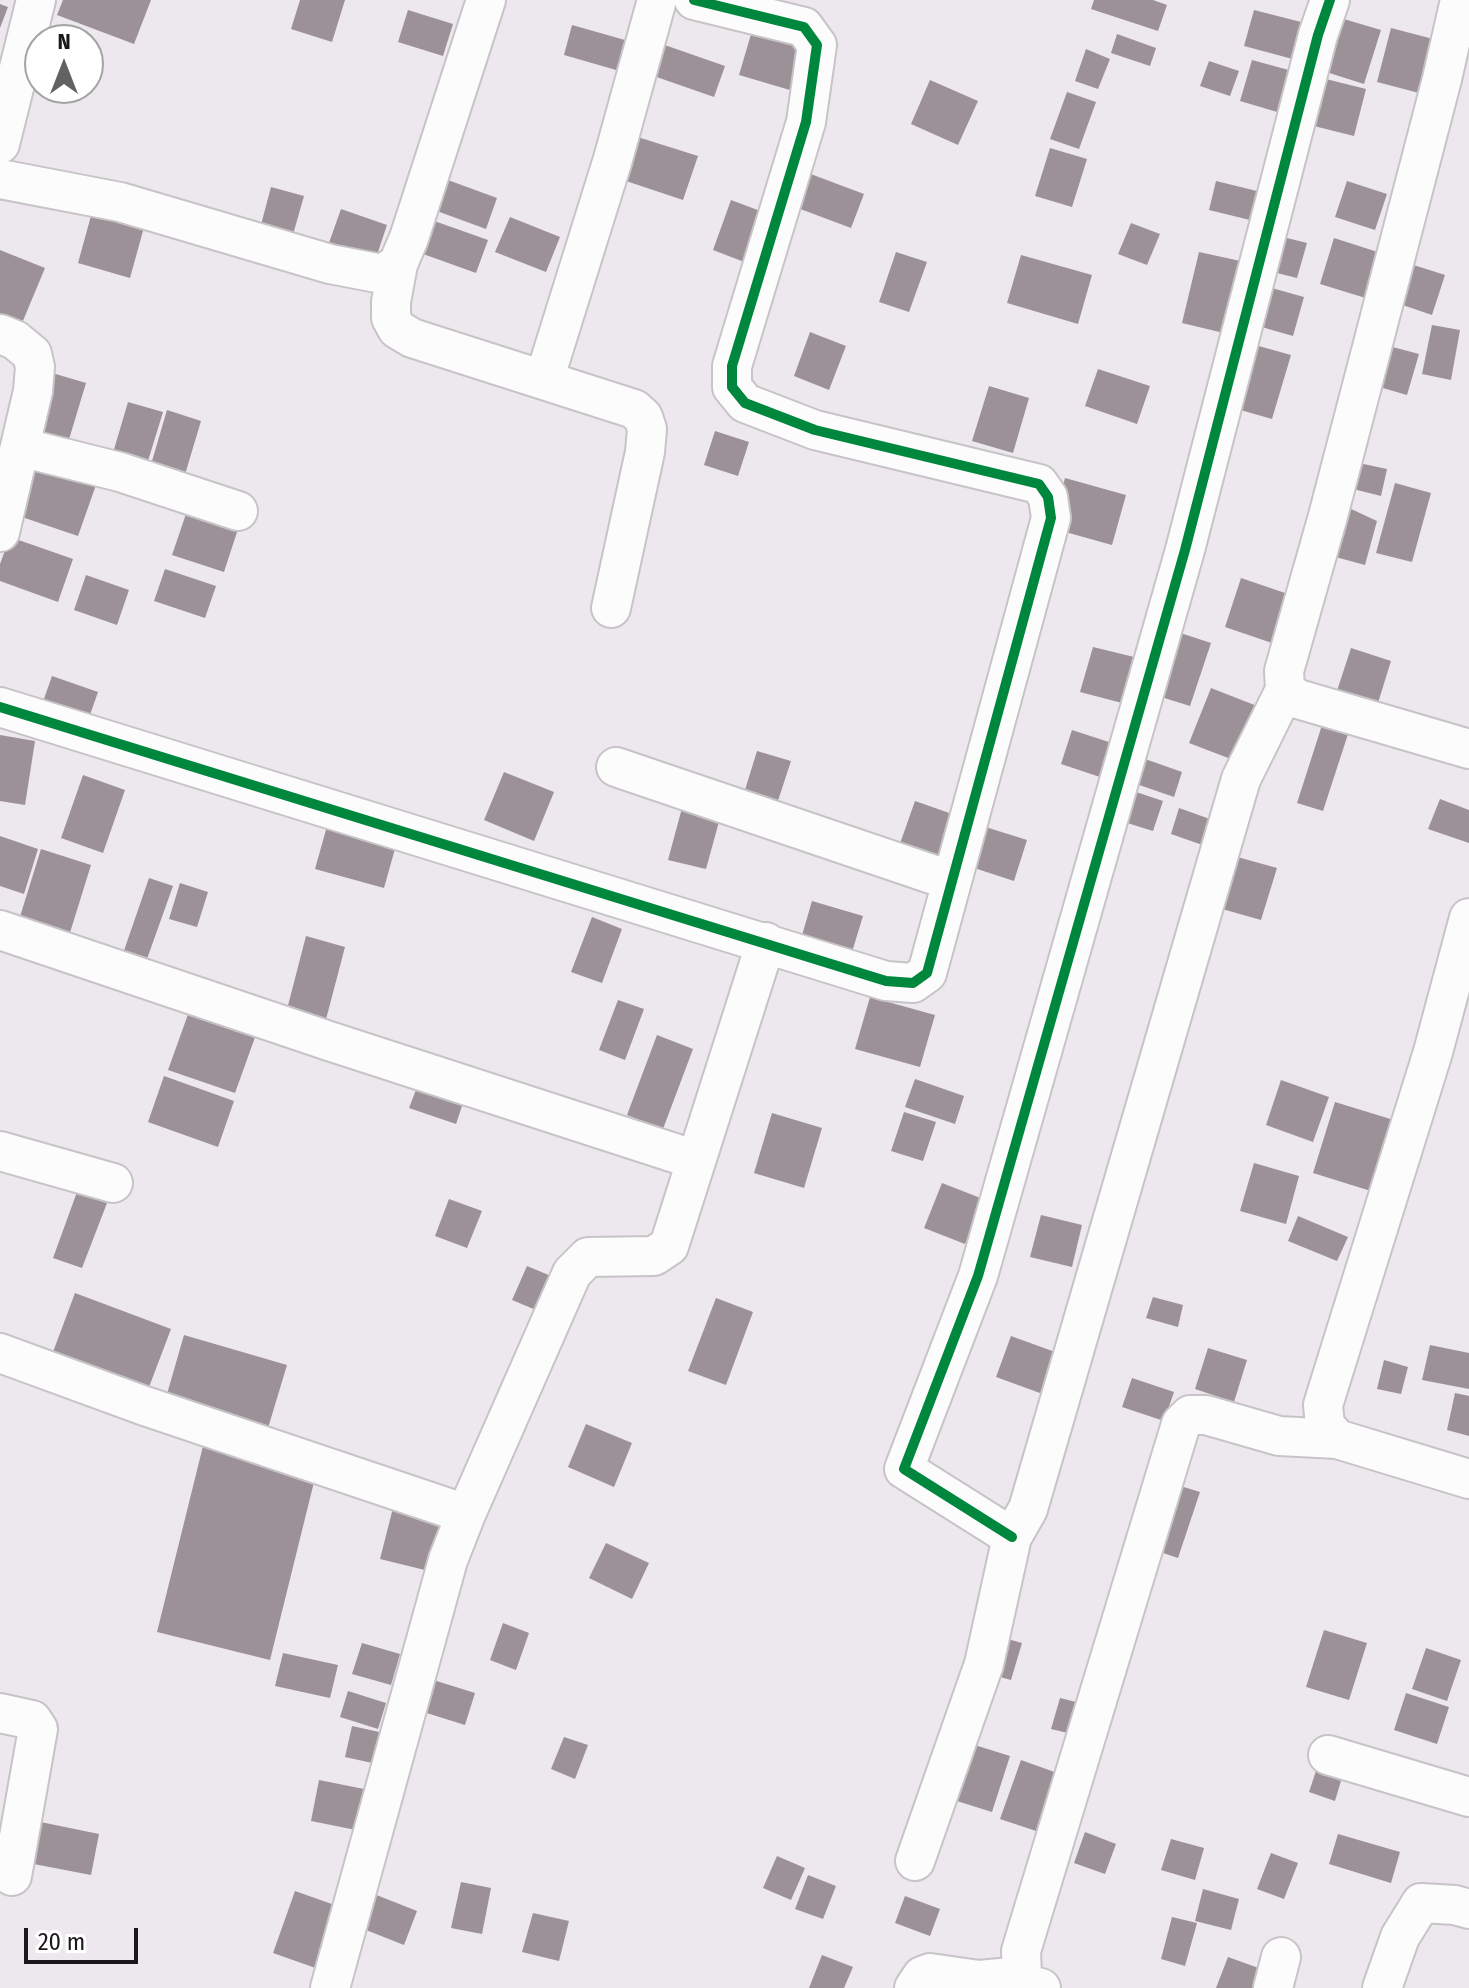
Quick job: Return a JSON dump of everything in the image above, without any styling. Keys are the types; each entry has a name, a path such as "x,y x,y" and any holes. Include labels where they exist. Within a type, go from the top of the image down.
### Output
{"street":[{"path":"0,144 36,0"},
{"path":"486,0 398,264 391,318 397,329 412,338 634,409 643,417 647,429 645,452 611,608"},
{"path":"544,380 613,159 657,0"},
{"path":"0,707 886,981 913,983 927,973 1051,518 1048,497 1039,484 815,430 745,403 732,387 732,366 806,122 817,45 804,27 694,0"},
{"path":"1012,1537 904,1469 982,1261 1185,550 1318,35 1330,0"},
{"path":"915,1861 984,1664 1012,1537 1033,1494 1241,779 1285,690 1284,671 1328,516 1460,0"},
{"path":"0,180 120,202 363,272 382,274 398,264"},
{"path":"0,334 15,340 32,354 35,367 33,391 0,532"},
{"path":"20,447 120,472 238,511"},
{"path":"1285,690 1298,699 1469,749"},
{"path":"616,767 952,881"},
{"path":"1337,1439 1325,1425 1323,1405 1433,1052 1469,918"},
{"path":"0,930 696,1160"},
{"path":"330,1988 448,1560 466,1514 572,1273 588,1257 654,1256 669,1246 766,942"},
{"path":"0,1151 113,1183"},
{"path":"0,1353 142,1405 466,1514"},
{"path":"914,1988 922,1976 930,1973 979,1980 1031,1982 1021,1951 1030,1916 1181,1424 1190,1415 1206,1415 1279,1436 1337,1439 1469,1479"},
{"path":"0,1713 32,1720 38,1729 12,1876"},
{"path":"1328,1755 1469,1797"},
{"path":"1382,1988 1400,1937 1421,1903 1469,1909"}],"building":[{"path":"63,0 151,0 134,44 104,33 104,24 81,24 57,15"},
{"path":"300,0 345,0 332,42 291,29"},
{"path":"1094,0 1153,0 1167,5 1158,31 1091,9"},
{"path":"0,4 8,7 0,28"},
{"path":"408,10 453,24 443,56 398,42"},
{"path":"1254,10 1309,24 1300,61 1244,46"},
{"path":"1337,17 1381,30 1364,84 1320,70"},
{"path":"754,24 816,42 800,93 739,75"},
{"path":"572,25 639,44 630,74 564,55"},
{"path":"1391,28 1437,40 1423,94 1377,82"},
{"path":"1117,34 1156,48 1150,66 1111,53"},
{"path":"659,43 725,66 714,97 648,74"},
{"path":"1086,49 1110,59 1098,89 1075,81"},
{"path":"1252,60 1296,72 1284,114 1240,101"},
{"path":"1209,61 1239,71 1230,96 1200,86"},
{"path":"1314,76 1366,89 1354,136 1302,123"},
{"path":"930,80 978,101 958,145 911,124"},
{"path":"1067,92 1096,102 1079,149 1050,139"},
{"path":"625,133 698,156 683,200 611,176"},
{"path":"1050,148 1087,159 1072,207 1035,196"},
{"path":"808,173 864,194 851,228 795,207"},
{"path":"437,176 497,198 486,229 426,207"},
{"path":"1216,181 1265,193 1258,222 1209,210"},
{"path":"1347,181 1387,194 1375,230 1335,217"},
{"path":"271,187 304,196 290,245 258,236"},
{"path":"731,200 771,215 752,265 713,250"},
{"path":"94,205 146,220 130,278 78,263"},
{"path":"341,209 387,225 372,270 325,254"},
{"path":"423,217 488,240 476,273 412,250"},
{"path":"510,217 560,237 546,272 495,252"},
{"path":"1131,223 1160,234 1147,265 1118,254"},
{"path":"1275,235 1307,243 1297,278 1265,270"},
{"path":"1334,238 1387,255 1372,300 1320,284"},
{"path":"0,250 45,268 20,328 0,320"},
{"path":"896,252 927,262 909,312 879,302"},
{"path":"1199,252 1245,262 1228,334 1182,323"},
{"path":"1021,255 1092,275 1078,324 1007,303"},
{"path":"1398,260 1445,275 1432,315 1385,299"},
{"path":"1261,285 1304,297 1293,336 1251,324"},
{"path":"1432,325 1460,330 1451,380 1422,374"},
{"path":"810,332 846,346 829,390 794,376"},
{"path":"1374,342 1419,354 1407,395 1362,382"},
{"path":"1248,343 1291,355 1272,419 1230,407"},
{"path":"1098,369 1150,386 1137,424 1085,406"},
{"path":"49,372 86,383 67,446 30,435"},
{"path":"989,386 1029,398 1013,453 972,441"},
{"path":"128,402 163,412 144,474 110,463"},
{"path":"167,410 201,421 181,488 147,478"},
{"path":"715,431 749,442 738,476 704,465"},
{"path":"31,463 96,485 78,536 13,514"},
{"path":"1359,463 1387,469 1381,496 1353,489"},
{"path":"1065,478 1126,495 1112,545 1051,528"},
{"path":"1395,483 1431,493 1412,562 1376,553"},
{"path":"1349,508 1377,521 1365,565 1332,556"},
{"path":"187,511 238,529 224,572 172,555"},
{"path":"10,537 73,559 58,602 0,581 0,564"},
{"path":"165,569 216,586 205,618 154,601"},
{"path":"86,575 129,590 117,625 74,610"},
{"path":"1241,578 1288,594 1272,643 1225,627"},
{"path":"1165,628 1211,643 1190,706 1145,692"},
{"path":"1093,647 1134,657 1122,703 1080,692"},
{"path":"1351,648 1391,661 1373,719 1332,706"},
{"path":"52,676 98,692 85,729 39,713"},
{"path":"1211,688 1257,706 1236,761 1189,743"},
{"path":"1323,722 1349,731 1323,811 1297,803"},
{"path":"1072,730 1115,744 1103,778 1061,764"},
{"path":"0,735 35,741 25,805 0,801"},
{"path":"757,751 791,761 774,813 741,803"},
{"path":"1131,754 1182,772 1174,797 1122,779"},
{"path":"504,772 554,792 534,841 484,820"},
{"path":"83,775 125,790 103,853 61,838"},
{"path":"1121,787 1163,801 1153,831 1111,818"},
{"path":"1440,799 1469,810 1469,843 1428,829"},
{"path":"915,801 958,816 940,867 897,852"},
{"path":"682,808 720,818 706,869 668,860"},
{"path":"1179,808 1221,823 1211,848 1171,834"},
{"path":"331,812 400,831 384,888 315,869"},
{"path":"976,824 1027,840 1014,881 962,864"},
{"path":"0,836 38,849 24,894 0,886"},
{"path":"41,849 91,865 68,939 18,923"},
{"path":"1223,853 1277,868 1261,920 1208,905"},
{"path":"149,878 173,886 142,973 119,965"},
{"path":"180,883 208,892 197,927 169,919"},
{"path":"812,901 863,916 848,965 798,949"},
{"path":"592,917 622,929 602,983 571,972"},
{"path":"306,936 345,947 324,1027 285,1017"},
{"path":"870,997 935,1015 920,1067 855,1049"},
{"path":"618,1000 644,1009 625,1060 599,1050"},
{"path":"191,1006 258,1029 235,1093 168,1070"},
{"path":"657,1035 693,1049 663,1129 627,1115"},
{"path":"164,1076 234,1101 218,1147 148,1122"},
{"path":"915,1079 964,1096 955,1124 905,1107"},
{"path":"1281,1080 1329,1097 1313,1142 1266,1125"},
{"path":"419,1082 465,1097 456,1124 409,1108"},
{"path":"1335,1102 1397,1121 1374,1192 1313,1173"},
{"path":"904,1112 936,1122 923,1161 891,1151"},
{"path":"772,1113 822,1128 804,1188 754,1173"},
{"path":"1254,1163 1299,1176 1286,1224 1240,1211"},
{"path":"942,1183 983,1199 965,1244 924,1228"},
{"path":"77,1192 107,1203 82,1268 53,1258"},
{"path":"449,1199 482,1211 467,1248 435,1236"},
{"path":"1041,1215 1082,1225 1072,1267 1030,1257"},
{"path":"1298,1216 1348,1237 1337,1261 1288,1241"},
{"path":"527,1266 551,1276 536,1310 512,1300"},
{"path":"75,1293 171,1329 146,1395 50,1360"},
{"path":"1153,1297 1183,1305 1178,1327 1146,1318"},
{"path":"716,1298 753,1312 726,1385 688,1371"},
{"path":"184,1335 287,1365 265,1438 163,1408"},
{"path":"1011,1336 1066,1356 1051,1397 996,1377"},
{"path":"1430,1345 1469,1353 1469,1389 1422,1380"},
{"path":"1208,1348 1247,1360 1234,1402 1195,1389"},
{"path":"1384,1360 1408,1367 1401,1394 1377,1389"},
{"path":"1132,1378 1174,1392 1164,1421 1122,1407"},
{"path":"1455,1393 1469,1396 1469,1436 1447,1430"},
{"path":"586,1424 632,1443 614,1487 568,1467"},
{"path":"203,1446 316,1474 270,1660 157,1632"},
{"path":"1164,1481 1200,1492 1178,1558 1142,1546"},
{"path":"394,1504 450,1517 437,1573 380,1559"},
{"path":"606,1543 649,1563 632,1599 589,1578"},
{"path":"503,1623 529,1633 516,1670 490,1660"},
{"path":"1324,1630 1367,1643 1349,1700 1306,1687"},
{"path":"993,1635 1022,1643 1011,1680 982,1672"},
{"path":"362,1643 400,1654 391,1685 352,1674"},
{"path":"1426,1648 1461,1660 1447,1701 1412,1689"},
{"path":"283,1653 338,1665 330,1698 275,1686"},
{"path":"427,1678 475,1693 465,1725 417,1710"},
{"path":"348,1691 386,1703 378,1729 340,1717"},
{"path":"1406,1693 1449,1707 1437,1744 1394,1730"},
{"path":"1060,1698 1084,1704 1076,1735 1051,1729"},
{"path":"352,1726 393,1735 386,1766 345,1757"},
{"path":"564,1737 588,1745 575,1779 551,1769"},
{"path":"962,1741 1010,1756 992,1812 944,1797"},
{"path":"1321,1756 1346,1764 1335,1801 1309,1792"},
{"path":"1021,1760 1060,1774 1039,1832 1000,1819"},
{"path":"319,1780 374,1791 366,1832 311,1821"},
{"path":"26,1819 99,1834 91,1875 18,1861"},
{"path":"1085,1832 1116,1844 1105,1874 1074,1863"},
{"path":"1338,1834 1400,1852 1391,1883 1329,1864"},
{"path":"1171,1839 1204,1848 1195,1880 1161,1870"},
{"path":"1271,1853 1298,1863 1284,1899 1257,1889"},
{"path":"777,1856 805,1868 791,1900 763,1888"},
{"path":"808,1875 836,1886 823,1919 795,1909"},
{"path":"461,1882 491,1888 482,1934 451,1928"},
{"path":"1203,1889 1239,1899 1231,1930 1195,1921"},
{"path":"295,1891 346,1909 324,1971 273,1953"},
{"path":"374,1894 417,1911 404,1945 361,1928"},
{"path":"905,1896 940,1909 930,1936 895,1923"},
{"path":"533,1913 569,1921 559,1961 522,1952"},
{"path":"1172,1917 1197,1923 1185,1966 1161,1959"},
{"path":"822,1955 853,1967 844,1988 809,1988"},
{"path":"1228,1957 1264,1970 1257,1988 1216,1988"}],"cycle path":[{"path":"0,707 886,981 913,983 927,973 1051,518 1048,497 1039,484 815,430 745,403 732,387 732,366 806,122 817,45 804,27 694,0"},
{"path":"1012,1537 904,1469 978,1276 1185,550 1318,35 1330,0"}]}
